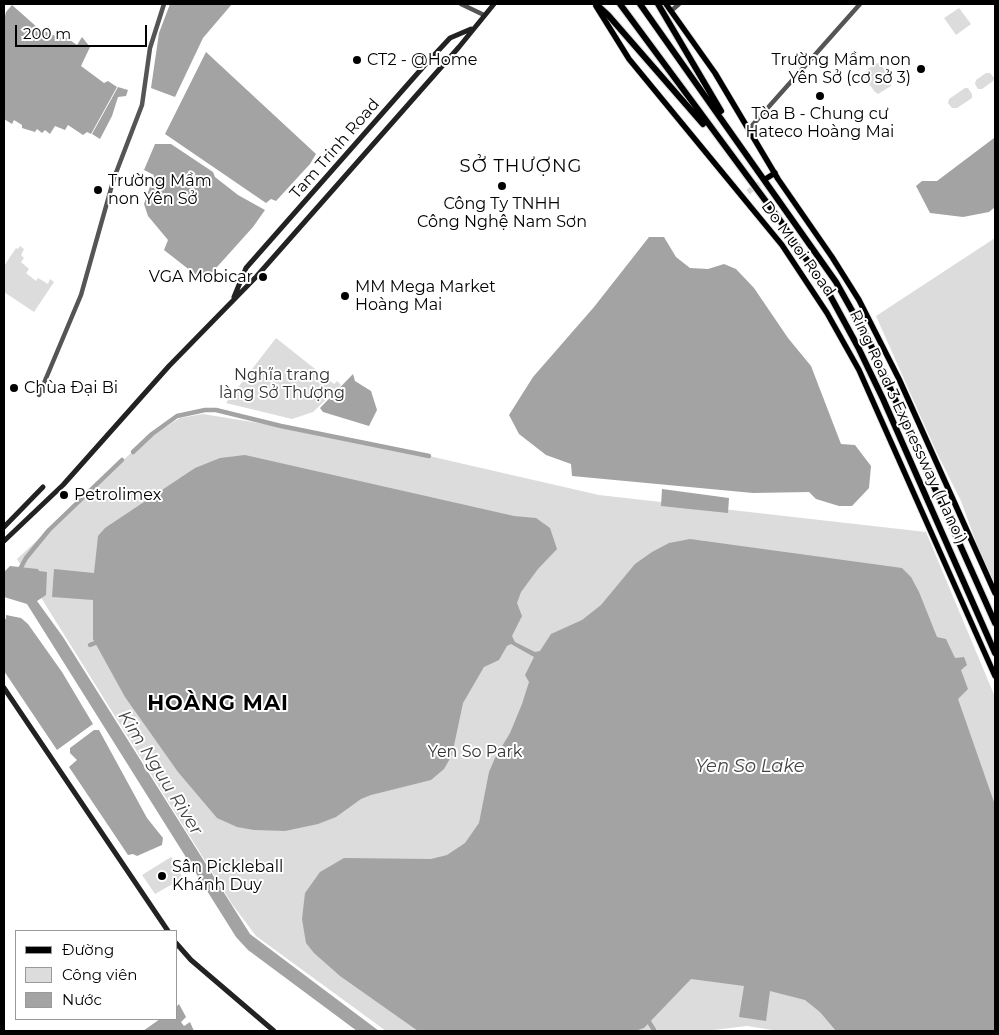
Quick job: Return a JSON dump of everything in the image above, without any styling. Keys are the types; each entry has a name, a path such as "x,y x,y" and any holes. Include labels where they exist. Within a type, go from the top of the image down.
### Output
{"highway":[{"path":"595,4 608,15 661,77 725,146"},
{"name":"Ring Road 3 Expressway (Hanoi)","path":"620,4 802,252 826,288 858,347 995,653"},
{"name":"Ring Road 3 Expressway (Hanoi)","path":"640,4 836,282 869,341 995,623"},
{"path":"658,4 741,147"}],"main road":[{"name":"Tam Trinh Road","path":"4,541 44,504 168,366 305,223 494,4"},
{"name":"Do Muoi Road","path":"595,4 629,59 782,245 803,275 859,370 995,676"},
{"name":"Do Muoi Road","path":"666,4 715,73 775,173 831,255 873,326 995,593"},
{"name":"Tam Trinh Road","path":"233,300 246,268 424,66 450,38 472,29"},
{"path":"424,66 434,75"},
{"path":"767,178 775,173"},
{"path":"742,196 748,192"},
{"path":"4,527 43,488"},
{"path":"35,495 44,504"},
{"path":"4,688 167,930"},
{"path":"178,945 197,966 274,1031"}],"street":[{"path":"39,395 81,295 114,178 140,111 146,90 150,48 164,4"},
{"path":"461,4 484,15"},
{"path":"671,11 679,4"},
{"path":"748,129 860,4"}],"green space":[{"path":"959,8 971,24 956,35 944,18"},
{"path":"880,63 892,81 891,86 878,94 864,77 864,73 874,64"},
{"path":"986,73 990,73 994,78 993,81 982,89 978,89 975,84 976,80"},
{"path":"965,88 968,88 972,98 957,108 952,108 948,103 949,99"},
{"path":"995,238 995,584 977,545 961,501 936,451 876,316"},
{"path":"20,246 24,249 21,255 24,258 21,262 29,269 26,273 36,281 38,278 48,284 50,279 54,282 34,312 4,292 4,266 16,248 18,249"},
{"name":"Nghĩa trang làng Sở Thượng","path":"276,338 334,384 337,381 341,385 313,412 292,419 226,403"},
{"name":"Yen So Lake","path":"203,414 289,428 429,456 599,495 926,532 995,697 995,1031 779,1031 747,1026 705,1031 386,1031 256,936 232,904 17,559 146,439 180,418"},
{"name":"Sân Pickleball Khánh Duy","path":"171,857 183,878 155,894 142,875"}],"water":[{"path":"170,4 232,4 203,38 175,97 151,88 159,33"},
{"path":"12,5 38,28 60,38 63,35 77,45 82,37 90,47 81,66 104,83 108,81 117,87 91,134 87,132 83,135 68,125 65,130 55,126 50,134 45,130 42,133 37,129 35,132 22,128 22,125 14,120 12,124 4,119 4,20 6,12"},
{"path":"206,52 316,154 310,164 276,201 271,199 266,203 165,134"},
{"path":"118,87 128,90 126,96 118,97 112,116 100,139 92,134"},
{"path":"994,138 995,207 989,212 963,217 930,213 916,186 922,181 937,181"},
{"path":"155,144 171,144 213,172 215,177 238,195 265,210 253,227 208,277 196,275 164,250 168,240 148,216 144,204 154,175 144,170"},
{"path":"649,237 664,237 676,257 690,268 708,269 724,264 736,269 754,288 788,338 811,366 841,444 855,445 871,466 869,488 852,506 839,506 816,499 809,492 753,493 572,476 571,464 546,455 519,434 509,415 533,377 594,307"},
{"path":"353,374 355,381 371,391 377,410 369,426 323,412 320,408"},
{"name":"Yen So Lake","path":"245,455 514,516 536,518 550,528 557,549 538,569 521,592 517,603 522,616 512,636 515,642 535,652 540,651 551,634 582,620 601,605 635,564 669,543 690,539 902,568 911,577 919,592 937,637 946,639 955,658 964,657 967,665 961,670 968,689 958,699 995,805 995,1031 836,1031 820,1012 805,1000 770,991 766,1021 739,1017 744,986 691,979 644,1028 635,1031 418,1031 340,976 314,953 306,943 302,919 305,893 320,872 344,858 431,859 447,855 465,843 479,823 489,772 510,733 522,704 529,682 525,675 534,657 511,644 507,646 499,660 484,667 463,703 452,755 444,769 431,780 371,795 361,799 336,817 318,824 285,831 254,830 237,827 217,818 178,772 125,697 93,639 93,600 52,597 54,569 94,573 98,536 105,528 195,468 220,458"},
{"path":"662,489 729,498 728,513 661,506"},
{"path":"10,566 38,569 39,571 47,572 46,595 37,601 63,637 250,934 379,1031 357,1031 248,950 236,937 27,604 4,597 4,572"},
{"path":"6,615 21,618 28,624 62,672 93,724 57,750 4,671 4,619 6,619"},
{"path":"94,730 99,730 147,818 163,838 162,845 137,856 133,854 128,855 69,767 77,760 70,753 70,748"},
{"path":"178,1005 186,1017 181,1022 184,1026 190,1022 194,1031 143,1031 159,1020 178,1020"}],"waterway":[{"path":"133,452 152,434 177,416 205,410 216,410 281,426 429,456"},
{"path":"19,571 26,558 49,530 122,460"},
{"path":"90,645 95,643"},
{"path":"649,1022 654,1030"}],"tunnel":[{"path":"748,192 767,178"}],"place":[{"name":"CT2 - @Home","path":"357,60"},
{"name":"Trường Mầm non Yên Sở (cơ sở 3)","path":"921,69"},
{"name":"Tòa B - Chung cư Hateco Hoàng Mai","path":"820,96"},
{"name":"Công Ty TNHH Công Nghệ Nam Sơn","path":"502,186"},
{"name":"Trường Mầm non Yên Sở","path":"98,190"},
{"name":"VGA Mobicar","path":"263,277"},
{"name":"MM Mega Market Hoàng Mai","path":"345,296"},
{"name":"Chùa Đại Bi","path":"14,388"},
{"name":"Petrolimex","path":"64,495"},
{"name":"Sân Pickleball Khánh Duy","path":"162,876"}],"district":[{"name":"SỞ THƯỢNG","path":"521,167"},
{"name":"HOÀNG MAI","path":"218,704"}],"park label":[{"name":"Yen So Park","path":"475,752"}],"water label":[{"name":"Kim Nguu River","path":"160,773"}]}
